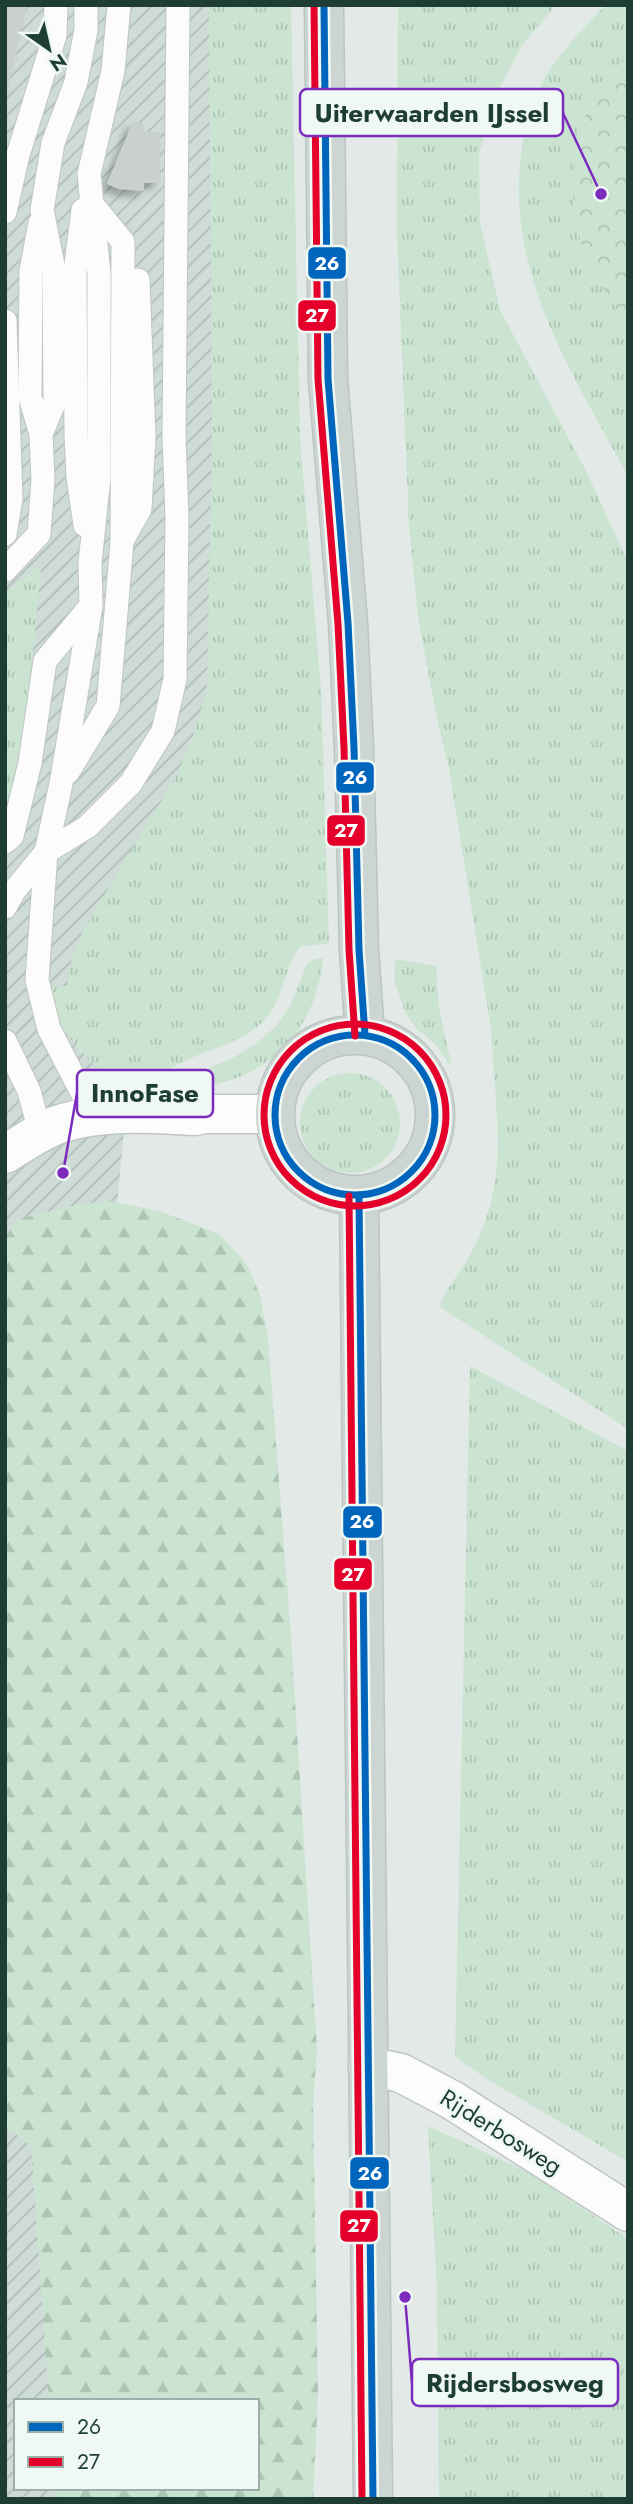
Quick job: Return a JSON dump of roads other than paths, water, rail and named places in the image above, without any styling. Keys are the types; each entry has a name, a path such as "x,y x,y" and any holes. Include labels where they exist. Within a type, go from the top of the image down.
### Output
{"main road":[{"path":"324,5 328,379 348,623 359,950 365,1035"},
{"path":"365,1035 404,1050 423,1069 432,1089 433,1140 415,1170 404,1181 382,1192 359,1196 327,1192 300,1176 282,1152 271,1114 283,1076 311,1047 335,1036 365,1035"},
{"path":"359,1196 373,2499"}],"street":[{"path":"5,1154 40,1132 62,1123 94,1116 122,1112 195,1116 271,1114"},
{"name":"Rijderbosweg","path":"368,2066 401,2073 452,2100 628,2212"}],"lane":[{"path":"5,212 55,35 56,5"},
{"path":"5,570 39,534 43,480 41,434 30,397 31,271 53,143 76,82 86,30 86,5"},
{"path":"90,563 78,477 75,285 89,174 113,71 119,5"},
{"path":"5,907 14,891 46,852 87,827 131,783 163,731 175,679 177,518 174,422 178,5"},
{"path":"89,174 99,274 99,477 90,563 90,606 61,783 46,852 37,981 49,1028 94,1116"},
{"path":"61,783 108,706 122,542 123,242 92,204"},
{"path":"5,321 11,499 5,534"},
{"path":"5,842 12,836 30,763 45,661 90,606"},
{"path":"5,1041 29,1091 40,1132"}],"place":[{"name":"Uiterwaarden IJssel","path":"601,194"},
{"name":"InnoFase","path":"63,1173"},
{"name":"Rijdersbosweg","path":"405,2297"}]}
